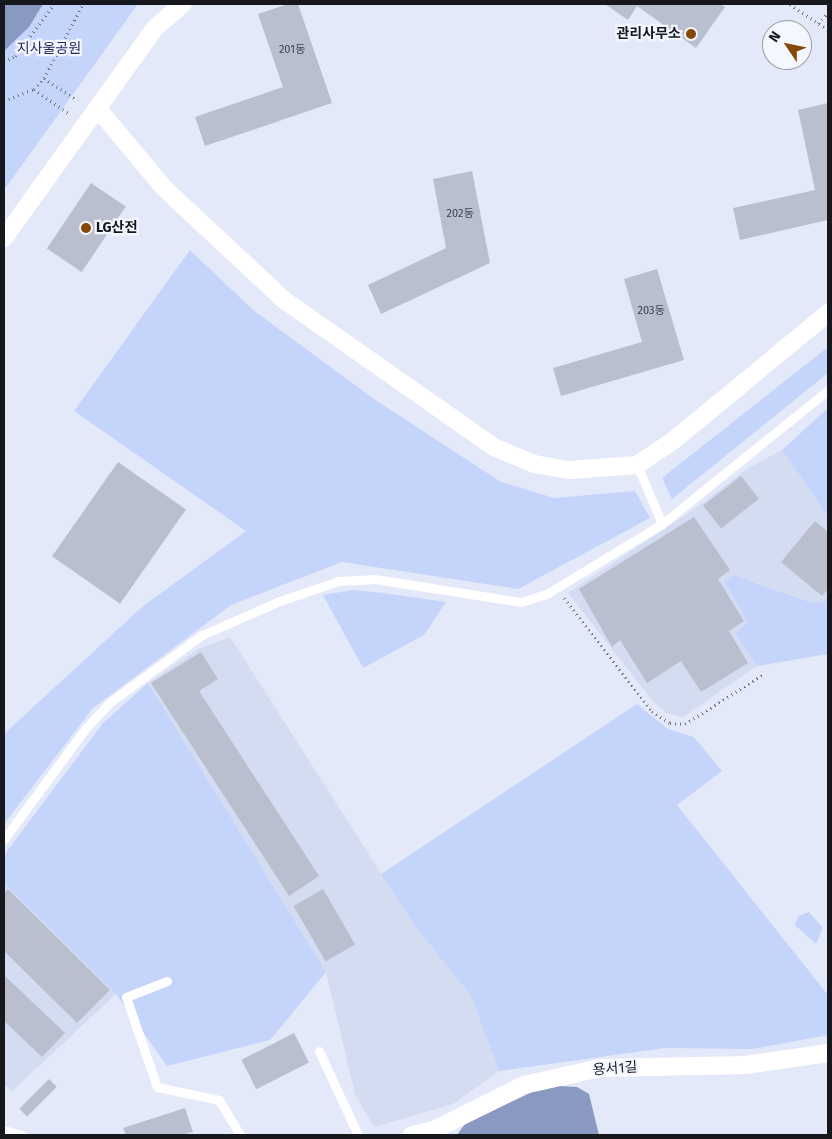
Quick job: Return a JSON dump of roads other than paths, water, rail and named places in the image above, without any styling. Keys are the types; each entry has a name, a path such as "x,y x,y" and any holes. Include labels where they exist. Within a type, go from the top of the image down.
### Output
{"street":[{"path":"4,238 156,28 183,4"},
{"path":"98,109 165,189 284,300 494,447 534,464 569,470 637,465 674,440 828,313"},
{"name":"용서1길","path":"412,1135 434,1130 524,1085 600,1068 746,1065 828,1053"}],"lane":[{"path":"4,839 85,729 110,702 202,635 280,601 338,580 375,579 521,602 556,588 662,524 828,390"},
{"path":"637,465 662,524"},
{"path":"167,981 126,997 157,1087 219,1100 240,1135"},
{"path":"319,1051 358,1135"},
{"path":"4,1130 21,1135"}],"place":[{"name":"관리사무소","path":"691,34"},
{"name":"LG산전","path":"86,228"}],"park label":[{"name":"지사울공원","path":"49,49"}]}
